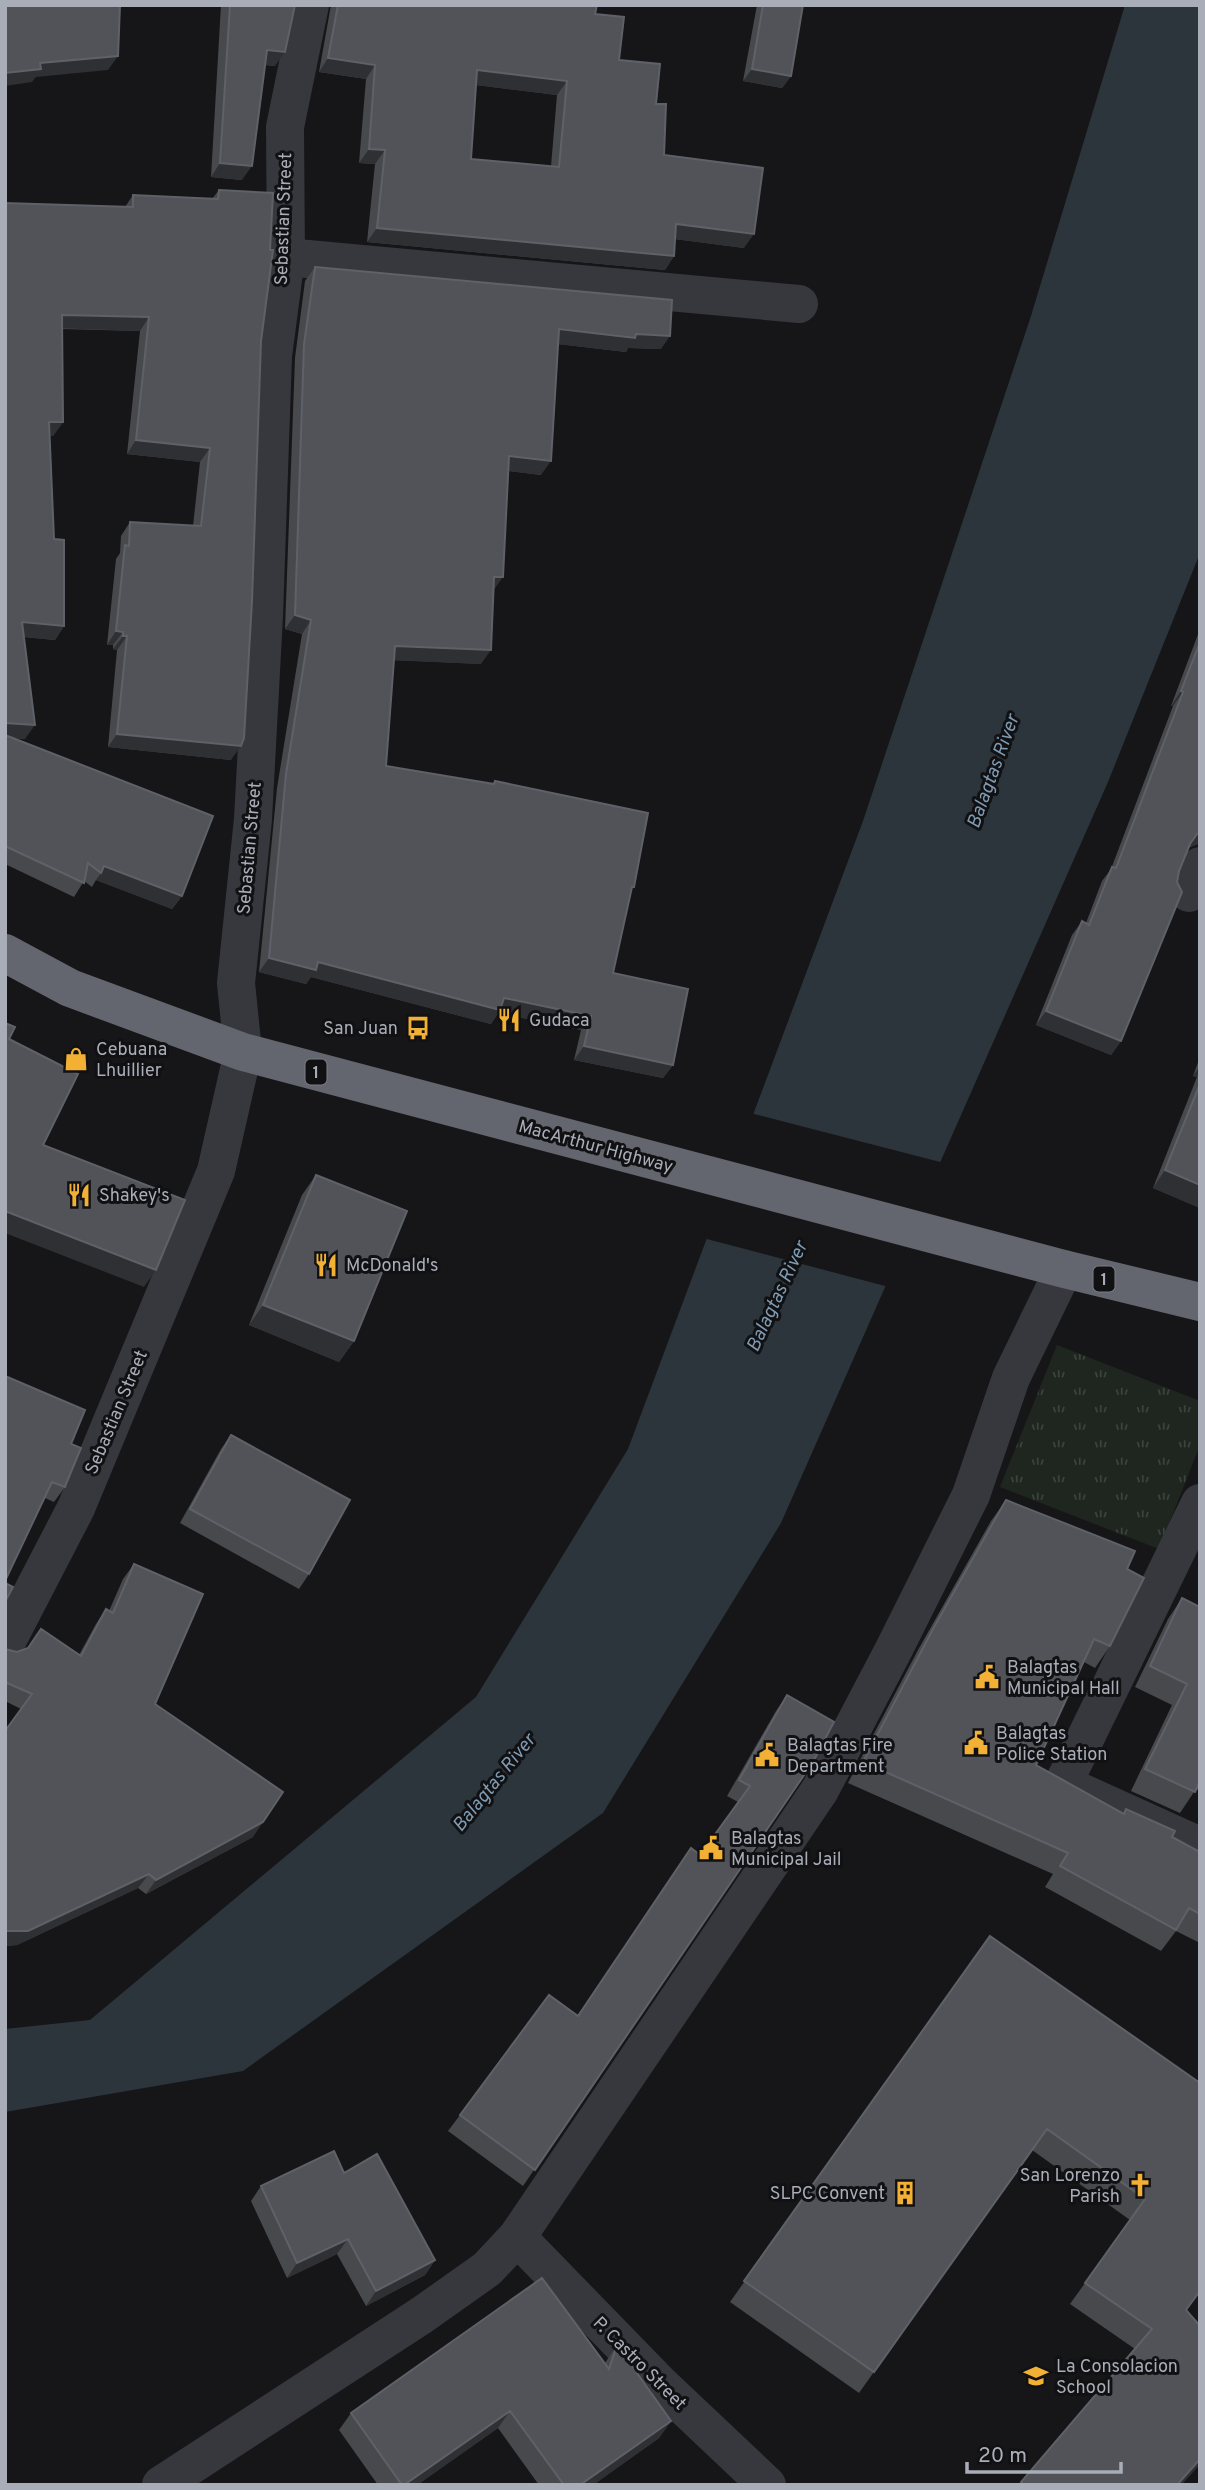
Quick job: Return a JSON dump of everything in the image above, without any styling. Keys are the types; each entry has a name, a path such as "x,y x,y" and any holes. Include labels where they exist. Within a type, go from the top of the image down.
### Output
{"highway":[{"name":"MacArthur Highway","path":"5,953 70,988 243,1052 1064,1269 1200,1302"}],"street":[{"name":"Sebastian Street","path":"5,1645 76,1508 216,1171 243,1052 236,983 253,819 264,616 273,356 286,257 285,127 310,5"},
{"path":"286,257 799,304"},
{"path":"161,2485 422,2315 487,2269 517,2237 820,1790 971,1494 1011,1378 1064,1269"},
{"path":"1200,1503 1063,1784 1200,1846"},
{"name":"P. Castro Street","path":"517,2237 659,2384 767,2485"}],"green space":[{"path":"1057,1345 1200,1401 1200,1445 1159,1549 1000,1487"}],"water":[{"name":"Balagtas River","path":"1125,5 1200,5 1200,553 1108,782 781,1523 603,1813 243,2071 5,2112 5,2029 90,2020 476,1697 628,1449 863,821 1031,316"}],"pier":[{"path":"750,1113 944,1163 889,1287 703,1238"}],"building":[{"path":"5,5 120,5 118,56 40,63 41,69 5,73"},
{"path":"230,5 295,5 285,52 267,50 252,166 220,163"},
{"path":"338,5 597,5 595,14 624,17 619,60 660,64 656,104 666,104 664,155 763,168 754,234 676,224 674,256 377,228 385,150 369,149 375,65 328,58","holes":["477,70 567,81 559,167 471,159"]},
{"path":"763,5 803,5 791,76 752,69"},
{"path":"219,190 273,193 270,250 273,250 261,341 252,601 244,738 241,746 117,734 127,636 116,631 130,522 201,526 210,448 136,440 149,317 62,315 63,422 49,422 54,539 64,540 64,626 22,622 35,725 5,723 5,203 133,207 133,195 218,199"},
{"path":"315,267 672,300 670,336 636,334 635,338 559,329 551,461 509,456 503,577 494,577 491,650 395,646 386,766 494,784 495,781 648,813 634,887 613,973 688,989 673,1065 584,1046 591,1016 504,998 500,1010 318,962 316,970 269,958 286,774 311,620 295,615 304,344"},
{"path":"1200,642 1200,833 1190,844 1179,871 1177,882 1182,892 1121,1041 1046,1011 1082,921 1089,925 1112,867 1116,868"},
{"path":"5,735 213,816 182,896 104,866 101,873 88,863 84,883 5,846"},
{"path":"5,1023 15,1027 9,1039 78,1074 43,1145 185,1200 156,1270 5,1211"},
{"path":"1200,1084 1200,1185 1165,1170"},
{"path":"316,1175 407,1211 354,1341 263,1305"},
{"path":"5,1376 85,1410 71,1444 81,1448 65,1487 52,1482 5,1581"},
{"path":"231,1435 350,1500 309,1574 190,1509"},
{"name":"Balagtas Municipal Hall","path":"1006,1500 1135,1551 1127,1569 1144,1578 1110,1646 1094,1639 1036,1765 1124,1814 1126,1809 1175,1831 1172,1837 1200,1852 1200,1914 1189,1908 1176,1930 1060,1866 1068,1853 863,1762 933,1629"},
{"path":"134,1564 203,1594 155,1704 283,1792 263,1822 156,1880 149,1874 28,1931 5,1931 5,1731 32,1694 5,1682 5,1649 17,1652 28,1648 41,1629 81,1656 106,1609 113,1613"},
{"path":"5,1583 13,1587 5,1602"},
{"path":"1182,1598 1200,1607 1200,1781 1195,1792 1145,1769 1187,1684 1150,1666"},
{"path":"787,1695 834,1722 813,1762 535,2170 460,2115 549,1995 578,2016 691,1848 700,1855 750,1786 739,1780"},
{"path":"990,1936 1200,2083 1200,2291 1186,2310 1200,2326 1200,2459 1177,2485 1025,2485 1021,2482 1152,2329 1085,2283 1145,2199 1047,2129 874,2372 744,2281"},
{"path":"334,2151 344,2173 377,2154 435,2260 376,2291 348,2239 297,2263 261,2186"},
{"path":"542,2278 609,2369 617,2345 671,2421 580,2485 564,2485 510,2411 402,2485 351,2413"}],"place":[{"name":"Gudaca","path":"509,1020"},
{"name":"San Juan","path":"418,1028"},
{"name":"Cebuana Lhuillier","path":"76,1059"},
{"name":"Shakey's","path":"79,1195"},
{"name":"McDonald's","path":"326,1265"},
{"name":"Balagtas Municipal Hall","path":"987,1677"},
{"name":"Balagtas Police Station","path":"976,1743"},
{"name":"Balagtas Fire Department","path":"767,1755"},
{"name":"Balagtas Municipal Jail","path":"711,1848"},
{"name":"San Lorenzo Parish","path":"1140,2185"},
{"name":"SLPC Convent","path":"905,2193"},
{"name":"La Consolacion School","path":"1036,2376"}]}
